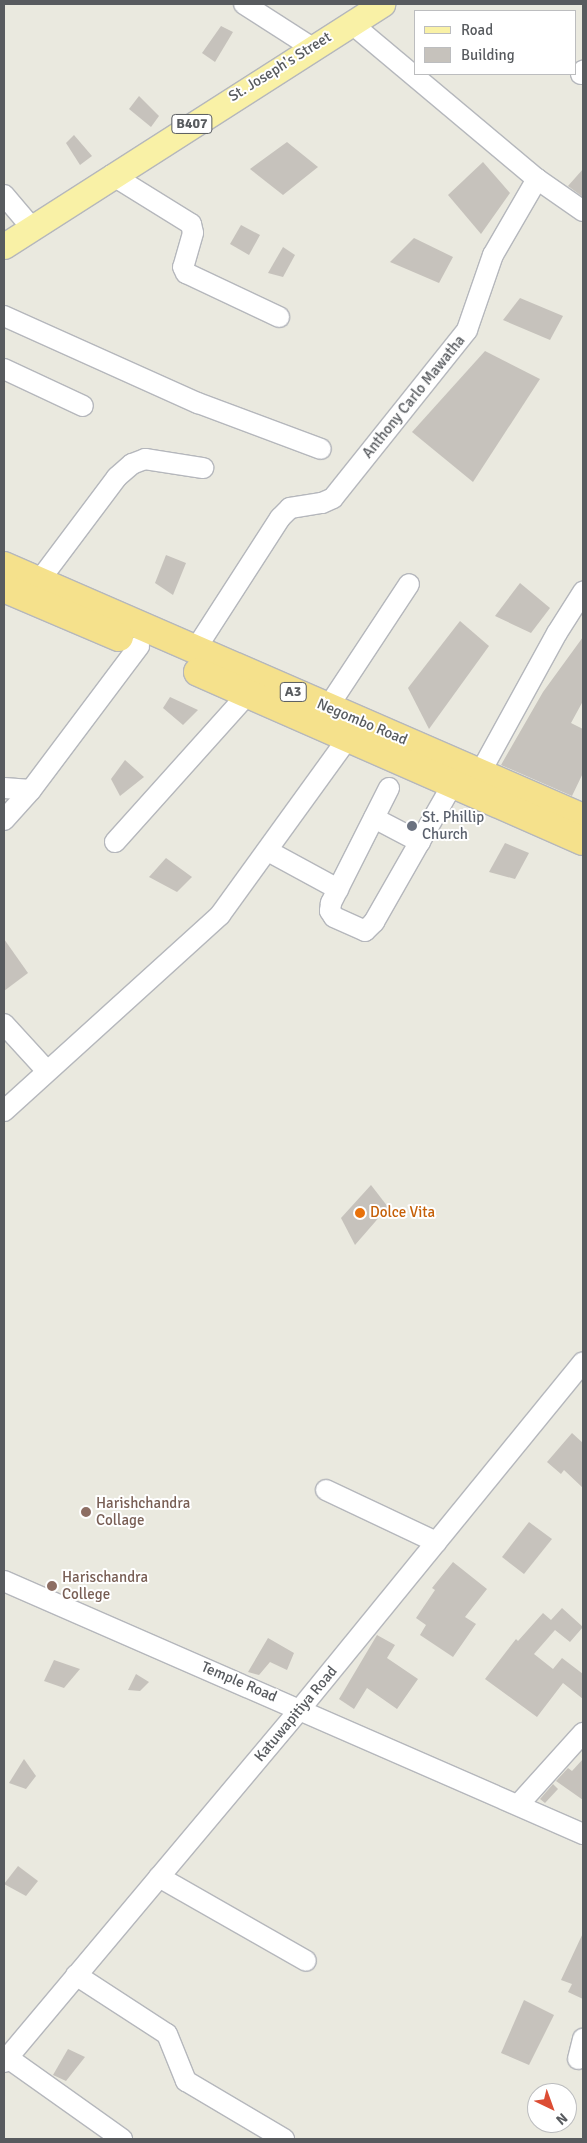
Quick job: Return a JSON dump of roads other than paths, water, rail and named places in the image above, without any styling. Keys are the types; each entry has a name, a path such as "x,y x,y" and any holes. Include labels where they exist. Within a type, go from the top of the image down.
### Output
{"highway":[{"name":"Negombo Road","path":"4,566 328,707 355,730 454,782 583,841"},
{"name":"Negombo Road","path":"4,588 248,694 480,773 583,818"}],"main road":[{"name":"St. Joseph's Street","path":"4,246 311,47 351,24 375,5"}],"street":[{"path":"244,4 311,47"},
{"path":"351,24 537,179 583,211"},
{"path":"112,175 190,224 193,233 183,267 186,272 279,317"},
{"name":"Anthony Carlo Mawatha","path":"196,650 280,518 290,508 322,503 333,498 467,330 493,255 537,179"},
{"path":"4,195 31,227"},
{"path":"4,316 198,402 321,449"},
{"path":"4,369 83,406"},
{"path":"39,581 118,477 132,464 145,459 203,468"},
{"path":"328,707 409,584"},
{"path":"480,773 557,633 583,592"},
{"path":"4,820 31,790 138,646"},
{"path":"115,842 248,694"},
{"path":"4,1112 220,914 355,730"},
{"path":"389,788 331,903 330,912 334,917 365,930 370,929 454,782"},
{"path":"4,788 31,790"},
{"path":"374,818 420,842"},
{"path":"268,851 338,889"},
{"path":"4,1024 47,1071"},
{"name":"Katuwapitiya Road","path":"6,2060 301,1708 583,1362"},
{"path":"326,1490 436,1542"},
{"name":"Temple Road","path":"4,1581 301,1708 583,1834"},
{"path":"519,1804 583,1733"},
{"path":"159,1877 306,1961"},
{"path":"76,1975 167,2034 186,2082 284,2139"},
{"path":"578,2059 583,2038"},
{"path":"6,2060 122,2139"}],"place":[{"name":"St. Phillip Church","path":"412,826"},
{"name":"Dolce Vita","path":"360,1213"},
{"name":"Harishchandra Collage","path":"86,1512"},
{"name":"Harischandra College","path":"52,1586"}]}
